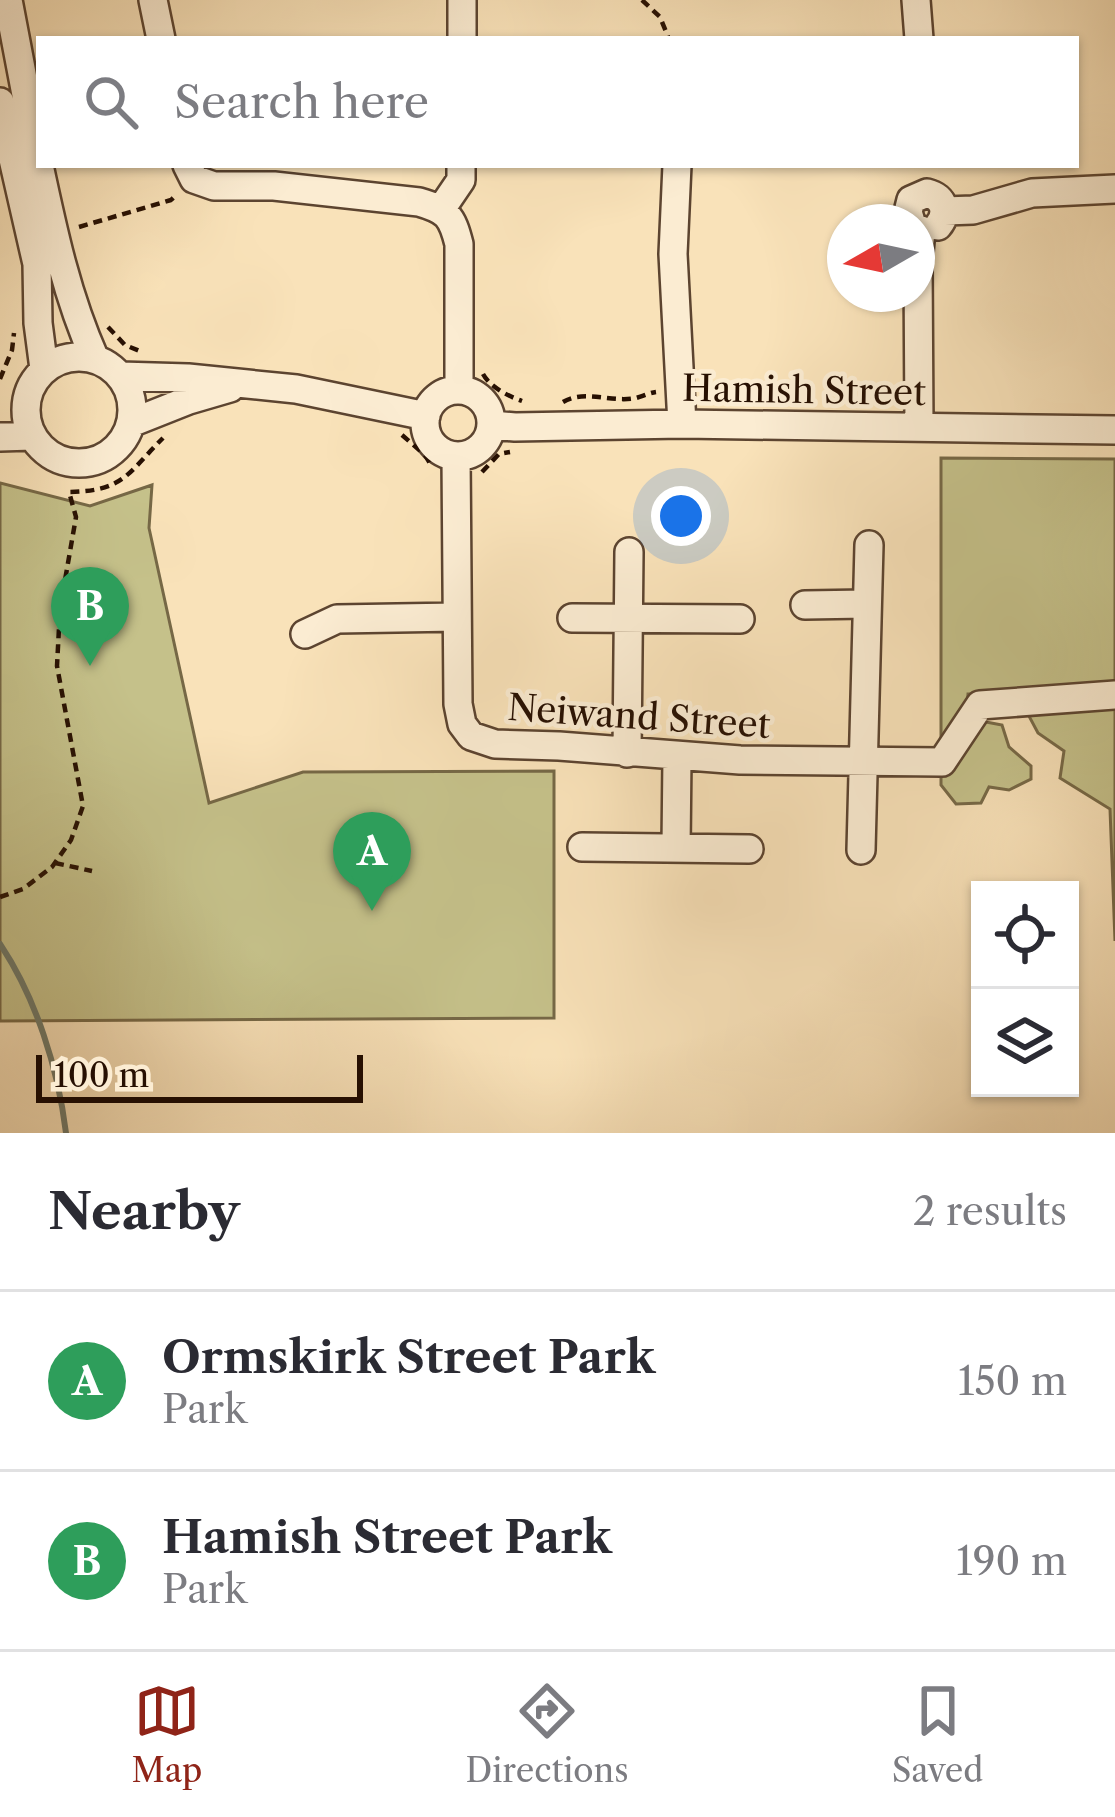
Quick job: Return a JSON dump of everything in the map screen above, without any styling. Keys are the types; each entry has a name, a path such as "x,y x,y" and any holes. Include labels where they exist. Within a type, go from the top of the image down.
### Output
{"street":[{"path":"8,0 36,148"},
{"path":"153,0 160,36"},
{"path":"462,0 462,36"},
{"path":"916,0 919,36"},
{"path":"0,102 37,265 44,369"},
{"path":"40,168 53,234 94,359"},
{"path":"442,208 461,180 461,168"},
{"path":"677,168 674,254 682,424"},
{"path":"190,172 214,186 274,186 442,208 454,224 459,244 459,389"},
{"path":"920,179 938,196 945,212"},
{"path":"945,212 973,210 1032,194 1115,190"},
{"path":"935,226 945,212"},
{"path":"918,312 919,427"},
{"path":"77,356 94,359 120,376 132,407 123,440 111,453 77,464 44,451 32,436 26,419 13,406 44,369 77,356"},
{"path":"120,376 296,389 426,416"},
{"path":"130,423 240,385"},
{"path":"459,389 486,404 491,424 484,444 447,466 446,453 429,438 426,416 438,397 459,389"},
{"name":"Hamish Street","path":"491,424 1115,430"},
{"path":"0,437 32,436"},
{"name":"Neiwand Street","path":"447,466 458,477 461,724 472,736 495,745 677,757 942,762 980,705 1115,695"},
{"path":"861,850 869,545"},
{"path":"627,753 629,552"},
{"path":"805,605 866,604"},
{"path":"305,634 337,619 457,616"},
{"path":"572,618 740,620"},
{"path":"676,848 677,757"},
{"path":"582,847 749,849"}],"path":[{"path":"642,0 660,17 669,36"},
{"path":"74,227 171,200 190,172"},
{"path":"100,319 125,345 157,358"},
{"path":"0,379 12,350 15,323"},
{"path":"480,369 486,380 523,401"},
{"path":"560,404 574,396 637,398 648,392 664,393"},
{"path":"401,435 447,466"},
{"path":"0,897 22,890 55,863 71,840 83,806 57,666 62,597 76,517 69,492 94,491 123,481 166,436"},
{"path":"55,863 92,871"}],"shaded area":[{"path":"941,458 1115,459 1115,941 1110,809 1060,778 1064,751 1038,733 1010,694 968,694 967,708 981,721 1002,725 1009,747 1031,766 1031,779 1009,790 989,787 981,803 956,804 941,785"},
{"path":"0,483 90,506 152,485 149,528 209,803 303,772 554,771 554,1018 0,1021"}],"waterway":[{"path":"0,944 44,1034 66,1133"}],"place":[{"name":"Hamish Street Park","path":"90,666"},
{"name":"Ormskirk Street Park","path":"372,911"}]}
